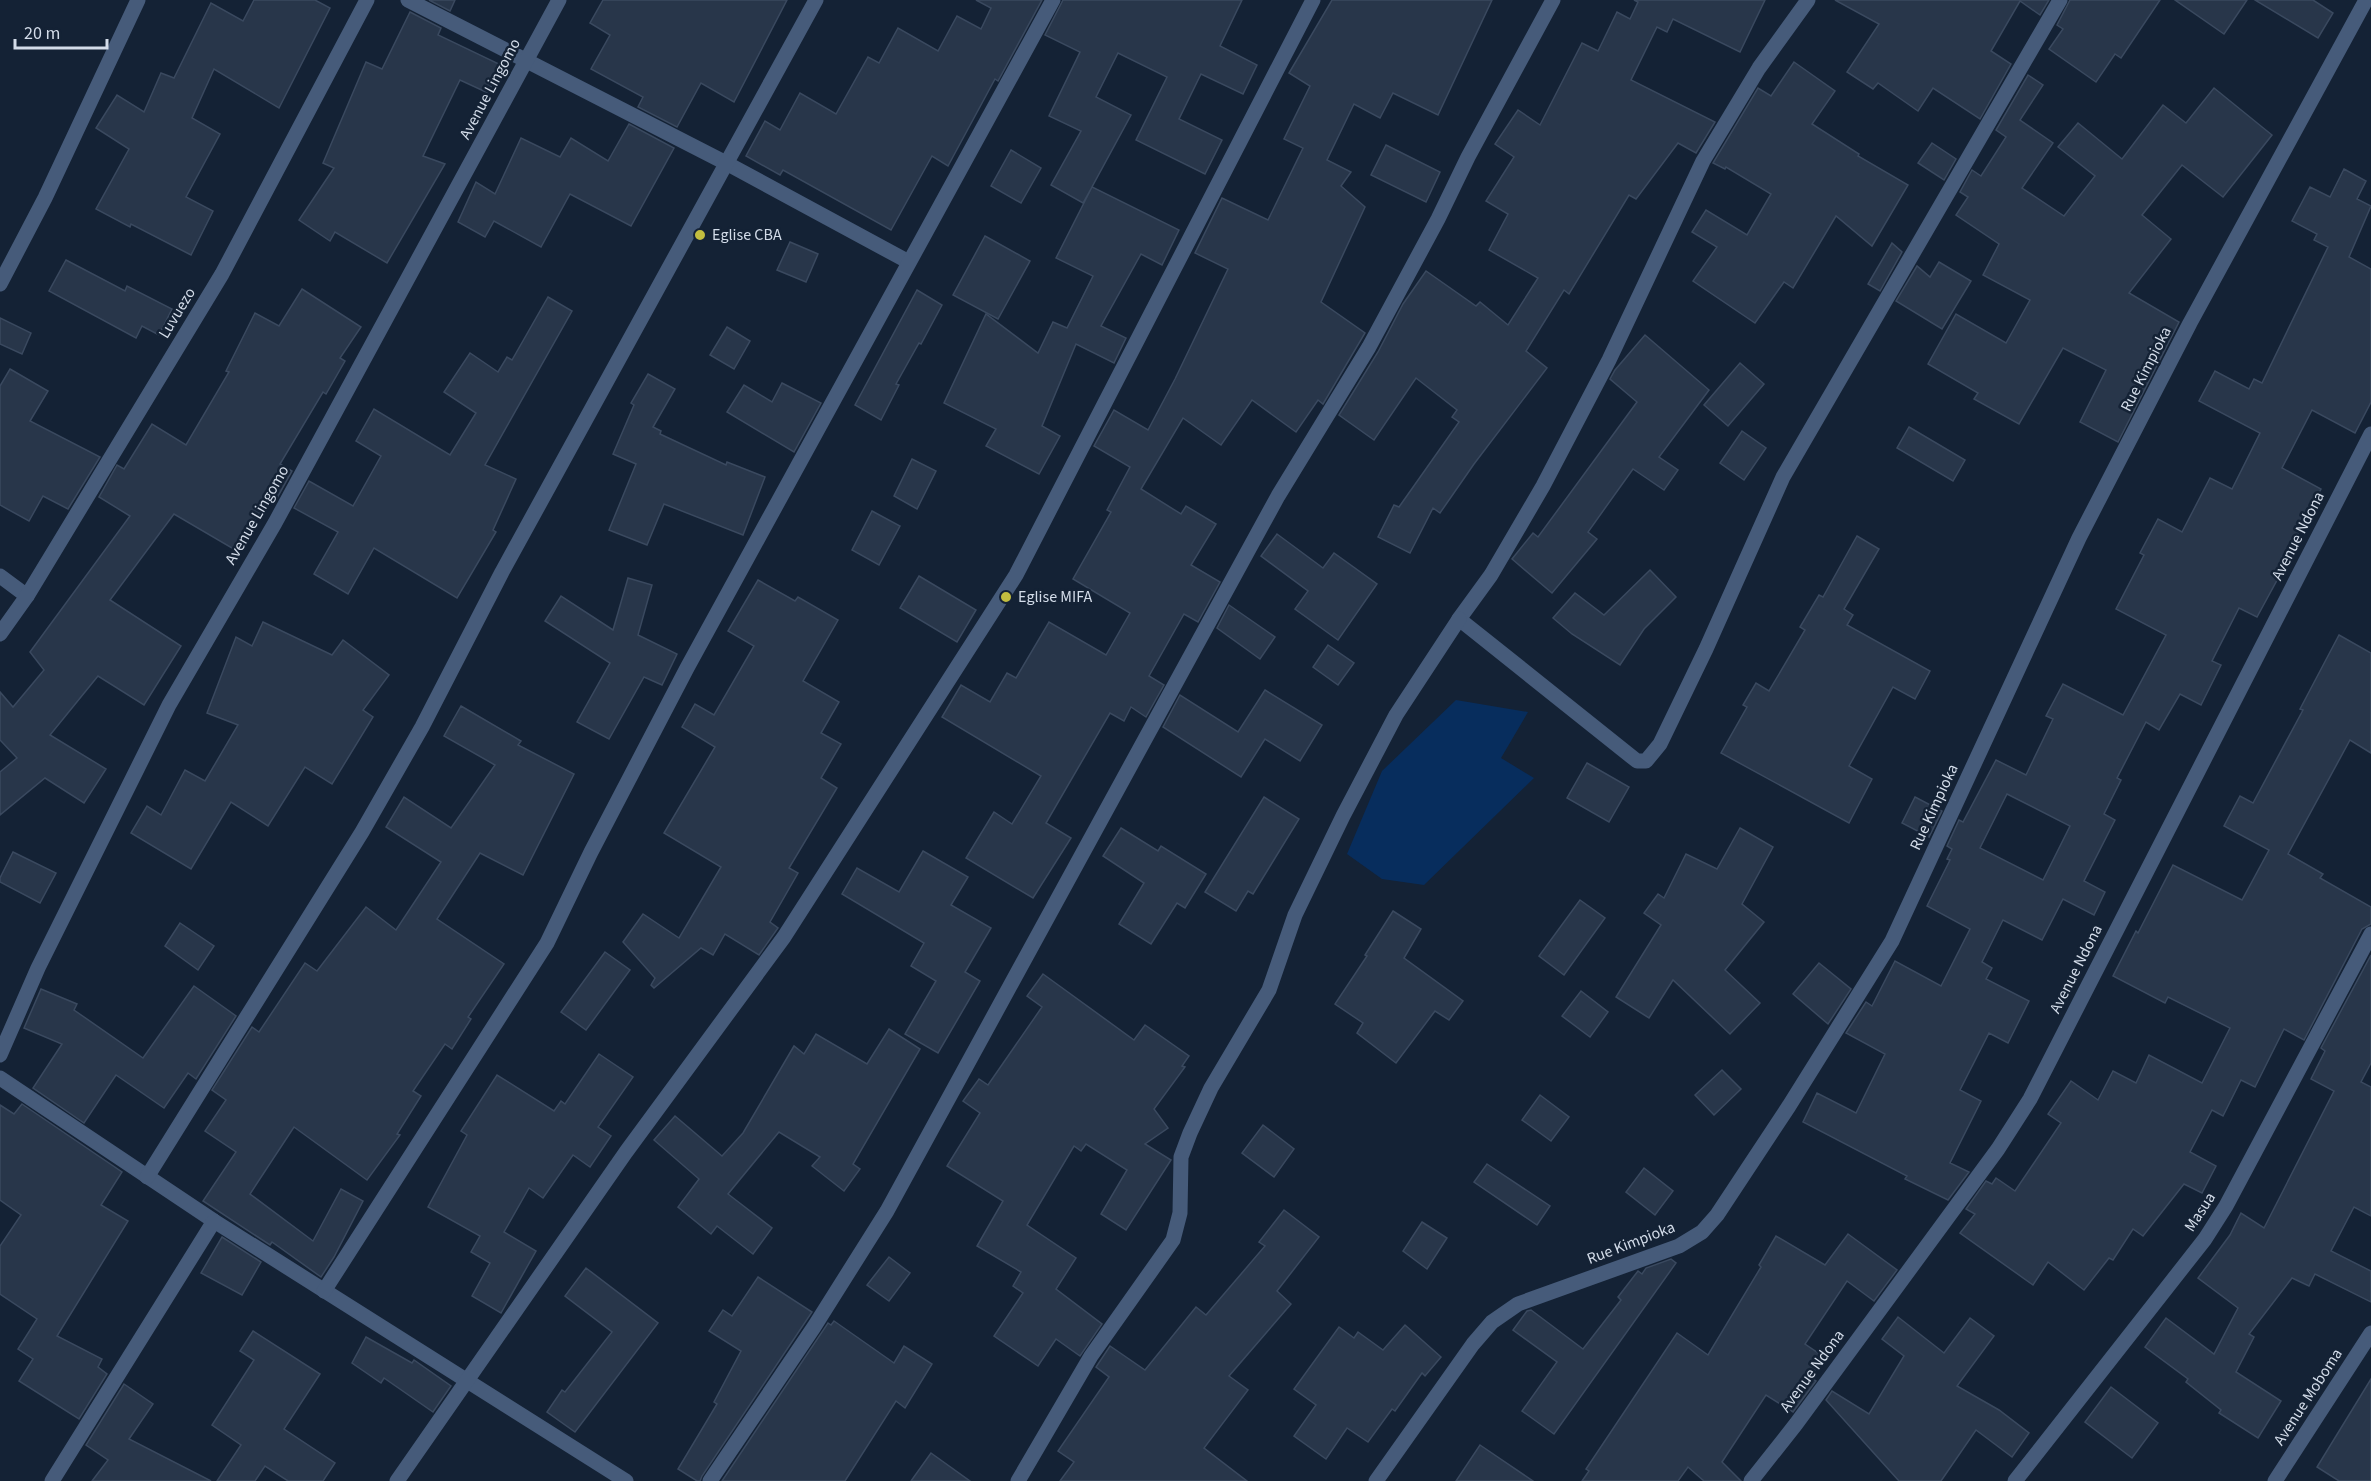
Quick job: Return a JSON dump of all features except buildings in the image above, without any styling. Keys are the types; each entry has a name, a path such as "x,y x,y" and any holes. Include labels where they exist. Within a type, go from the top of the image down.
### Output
{"street":[{"path":"0,284 45,198 138,0"},
{"name":"Luvuezo","path":"0,634 27,596 222,274 367,0"},
{"path":"408,0 726,163 909,262"},
{"name":"Avenue Lingomo","path":"0,1055 38,968 169,705 275,523 559,0"},
{"path":"147,1178 362,832 422,727 502,572 816,0"},
{"path":"324,1291 547,943 591,852 687,668 1053,0"},
{"path":"397,1481 626,1152 784,938 1016,575 1313,0"},
{"path":"710,1481 814,1327 887,1211 1278,496 1370,347 1468,157 1553,0"},
{"path":"1018,1481 1091,1356 1173,1240 1180,1213 1181,1157 1190,1132 1211,1088 1269,990 1295,915 1396,714 1491,575 1544,486 1609,360 1703,161 1759,68 1808,0"},
{"path":"1459,619 1637,761 1646,761 1654,754 1706,649 1783,477 2060,0"},
{"name":"Rue Kimpioka","path":"1376,1481 1473,1344 1492,1322 1518,1304 1679,1246 1702,1232 1717,1215 1789,1106 1892,941 2079,538 2190,323 2366,0"},
{"name":"Avenue Ndona","path":"1751,1481 1796,1424 1998,1149 2030,1099 2371,434"},
{"path":"0,576 27,596"},
{"name":"Masua","path":"2015,1481 2205,1239 2226,1206 2371,934"},
{"path":"0,1078 147,1178 626,1481"},
{"path":"52,1481 214,1221"},
{"name":"Avenue Moboma","path":"2275,1481 2371,1333"}],"shaded area":[{"path":"1456,700 1528,712 1501,758 1534,778 1424,885 1382,879 1347,854 1382,771"}],"place":[{"name":"Eglise CBA","path":"700,235"},
{"name":"Eglise MIFA","path":"1006,597"}]}
